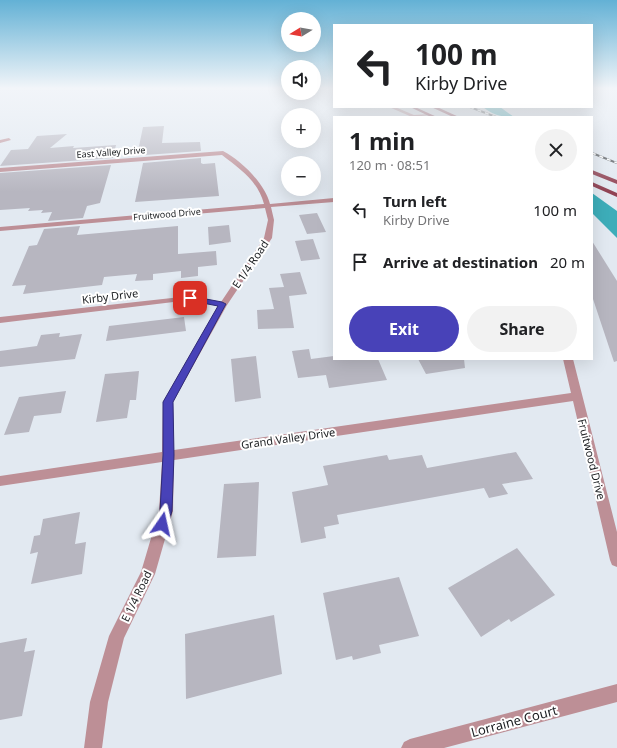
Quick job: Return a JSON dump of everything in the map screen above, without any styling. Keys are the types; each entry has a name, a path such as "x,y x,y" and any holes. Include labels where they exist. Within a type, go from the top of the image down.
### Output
{"main road":[{"path":"593,172 617,182"},
{"path":"593,184 617,195"}],"street":[{"path":"0,142 9,139"},
{"name":"East Valley Drive","path":"0,170 223,153"},
{"name":"E 1/4 Road","path":"93,748 99,702 117,636 148,574 166,511 168,402 222,304 268,238 270,220 264,193 248,173 223,153"},
{"name":"Fruitwood Drive","path":"0,229 333,200"},
{"name":"Kirby Drive","path":"0,320 190,298 222,304"},
{"name":"Fruitwood Drive","path":"568,360 617,560"},
{"name":"Grand Valley Drive","path":"0,481 168,455 577,396"},
{"name":"Lorraine Court","path":"410,748 617,693"}],"water":[{"path":"593,194 617,211 617,238 593,214"}],"building":[{"path":"164,126 162,143 200,142 201,151 145,155 146,151 138,151 143,127"},
{"path":"67,134 50,148 116,145 113,158 0,166 11,150 28,149 37,136"},
{"path":"201,158 201,163 203,164 215,163 219,196 135,202 143,163"},
{"path":"111,165 100,203 87,206 83,218 48,221 52,212 41,213 43,210 28,211 30,208 0,210 0,173"},
{"path":"317,213 326,232 307,234 299,215"},
{"path":"229,225 231,242 209,245 208,227"},
{"path":"80,226 77,235 178,226 178,254 216,251 217,265 198,267 198,276 181,278 181,271 153,274 153,280 135,281 137,274 104,277 102,285 23,294 26,285 12,286 29,246 37,245 44,229"},
{"path":"313,239 320,259 301,261 295,241"},
{"path":"593,243 617,281 617,361 614,362 593,299"},
{"path":"300,272 307,294 289,296 294,328 258,329 257,310 274,309 269,288 284,287 280,274"},
{"path":"184,317 186,331 106,341 109,326"},
{"path":"60,333 59,337 82,334 75,359 0,367 0,351 37,346 41,335"},
{"path":"309,349 311,359 333,356 333,360 378,360 387,380 329,388 326,375 298,378 292,351"},
{"path":"256,356 261,398 235,402 231,359"},
{"path":"419,360 464,360 465,368 426,374"},
{"path":"139,371 136,400 130,400 127,418 96,422 105,374"},
{"path":"66,391 61,413 34,416 29,432 4,435 19,397"},
{"path":"516,452 533,479 502,484 508,494 489,498 484,488 337,515 339,524 324,527 326,538 301,543 292,492 328,485 323,466 387,455 389,460 422,455 427,468"},
{"path":"259,482 256,556 217,558 224,484"},
{"path":"80,512 75,544 86,542 82,574 31,584 38,552 30,554 34,536 40,535 43,519"},
{"path":"517,548 555,595 511,622 509,619 481,637 448,588"},
{"path":"399,577 419,636 379,645 381,653 353,660 352,656 336,660 323,593"},
{"path":"274,615 282,674 186,699 185,634"},
{"path":"27,638 24,652 35,650 22,716 0,720 0,643"}],"railway":[{"path":"593,153 617,163"}],"route":[{"path":"162,524 166,511 168,402 222,304 190,298"}]}
